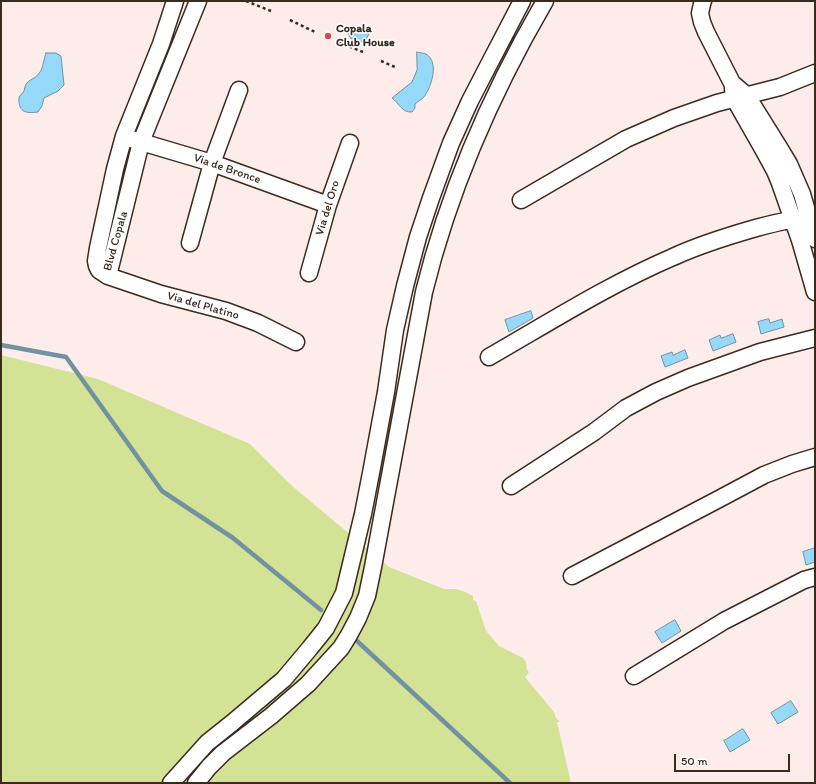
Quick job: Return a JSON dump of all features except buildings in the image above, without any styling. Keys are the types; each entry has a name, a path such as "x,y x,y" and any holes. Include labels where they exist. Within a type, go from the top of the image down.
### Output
{"street":[{"name":"Blvd Copala","path":"175,1 161,44 124,136 115,169 96,261 96,266 99,270 108,276 141,142 198,1"},
{"path":"171,783 207,743 284,679 326,628 344,593 371,473 386,392 395,330 418,237 451,143 479,83 522,1"},
{"path":"196,783 223,753 271,716 308,684 341,648 358,618 367,596 424,292 433,257 469,153 498,87 544,1"},
{"path":"703,1 700,13 702,22 738,92 775,171 800,240 815,292"},
{"path":"521,200 626,139 674,118 717,103 738,92 780,87 815,73"},
{"path":"190,243 212,163 239,90"},
{"path":"738,92 780,149 788,164 812,216 815,239"},
{"name":"Via de Bronce","path":"124,136 212,163 328,205"},
{"name":"Via del Oro","path":"309,273 328,205 350,143"},
{"path":"489,357 594,296 631,276 673,257 748,230 812,216"},
{"name":"Via del Platino","path":"108,276 161,294 226,311 258,323 296,342"},
{"path":"511,486 594,432 626,408 656,392 688,378 760,352 815,338"},
{"path":"572,576 764,475 815,457"},
{"path":"634,676 724,621 804,580 815,577"},
{"path":"344,593 367,596"},
{"path":"310,648 329,661"}],"path":[{"path":"246,1 271,11"},
{"path":"290,20 317,33"},
{"path":"338,42 362,52"},
{"path":"381,61 395,67"}],"green space":[{"path":"1,355 98,379 250,444 291,485 389,567 444,589 456,589 473,596 473,600 476,601 486,631 499,646 523,658 529,672 525,677 554,712 556,718 560,722 557,722 571,783 1,783"}],"water":[{"path":"355,28 367,30 369,34 365,41 357,43 351,39 347,31"},
{"path":"417,52 426,54 430,58 433,63 433,76 426,94 415,104 415,108 412,112 409,112 403,109 392,98 412,82 417,70"},
{"path":"46,53 56,53 61,56 64,85 58,91 44,98 42,106 38,112 26,112 20,106 19,97 24,91 28,81 40,72"},
{"path":"531,311 533,318 509,332 505,320"},
{"path":"769,319 770,323 782,319 784,327 761,334 758,322"},
{"path":"733,334 736,342 713,351 709,340 720,335 721,338"},
{"path":"685,350 688,358 665,367 661,356 672,352 673,355"},
{"path":"815,548 815,562 806,565 803,552"},
{"path":"675,620 681,631 662,643 655,632"},
{"path":"791,701 798,712 778,724 771,713"},
{"path":"743,729 750,740 730,752 724,741"}],"waterway":[{"path":"1,345 66,357 162,491 233,538 321,610"},
{"path":"356,640 510,783"}],"place":[{"name":"Copala Club House","path":"328,36"}]}
